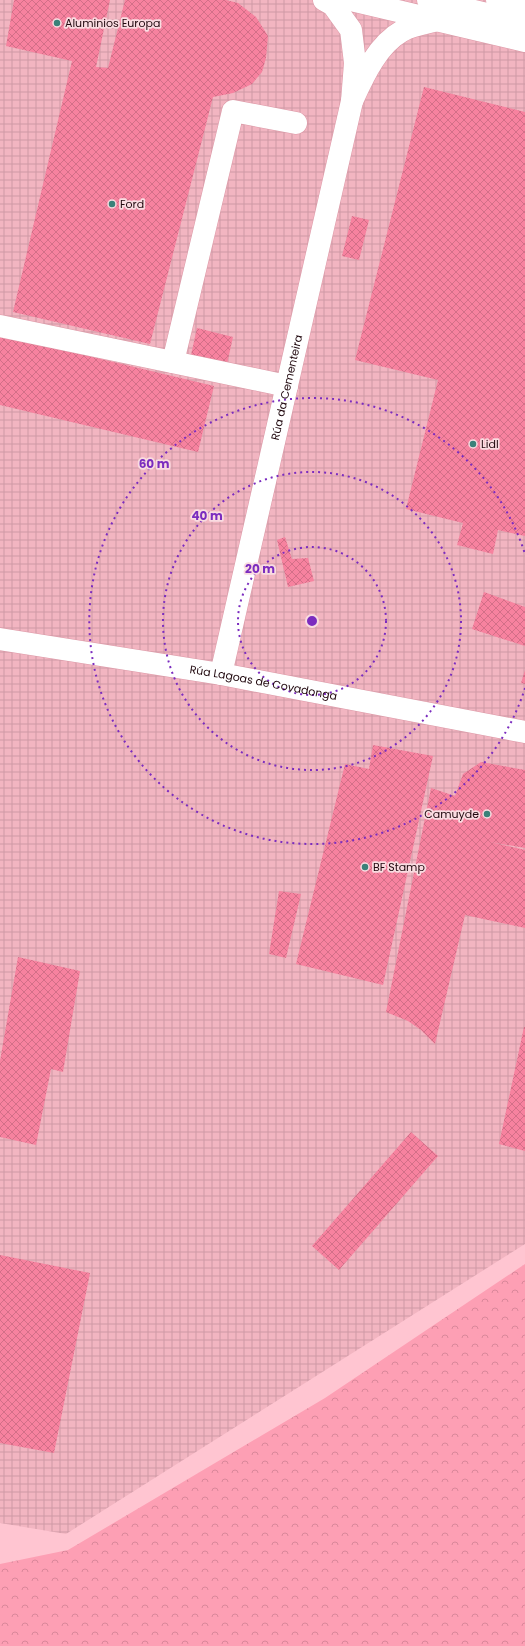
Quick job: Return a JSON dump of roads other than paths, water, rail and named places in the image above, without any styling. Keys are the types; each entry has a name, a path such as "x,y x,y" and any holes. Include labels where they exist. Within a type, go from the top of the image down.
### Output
{"street":[{"path":"324,0 333,5 351,30 354,63 352,101"},
{"path":"351,0 525,41"},
{"path":"428,0 525,23"},
{"path":"497,0 525,7"},
{"path":"352,101 369,65 383,47 402,31 438,20"},
{"name":"Rúa da Cementeira","path":"221,674 352,101"},
{"path":"173,362 233,111 296,124"},
{"path":"0,326 287,386"},
{"name":"Rúa Lagoas de Covadonga","path":"0,639 221,674 525,732"}],"place":[{"name":"Aluminios Europa","path":"57,23"},
{"name":"Ford","path":"112,204"},
{"name":"Lidl","path":"473,444"},
{"name":"Camuyde","path":"487,814"},
{"name":"BF Stamp","path":"365,867"}]}
